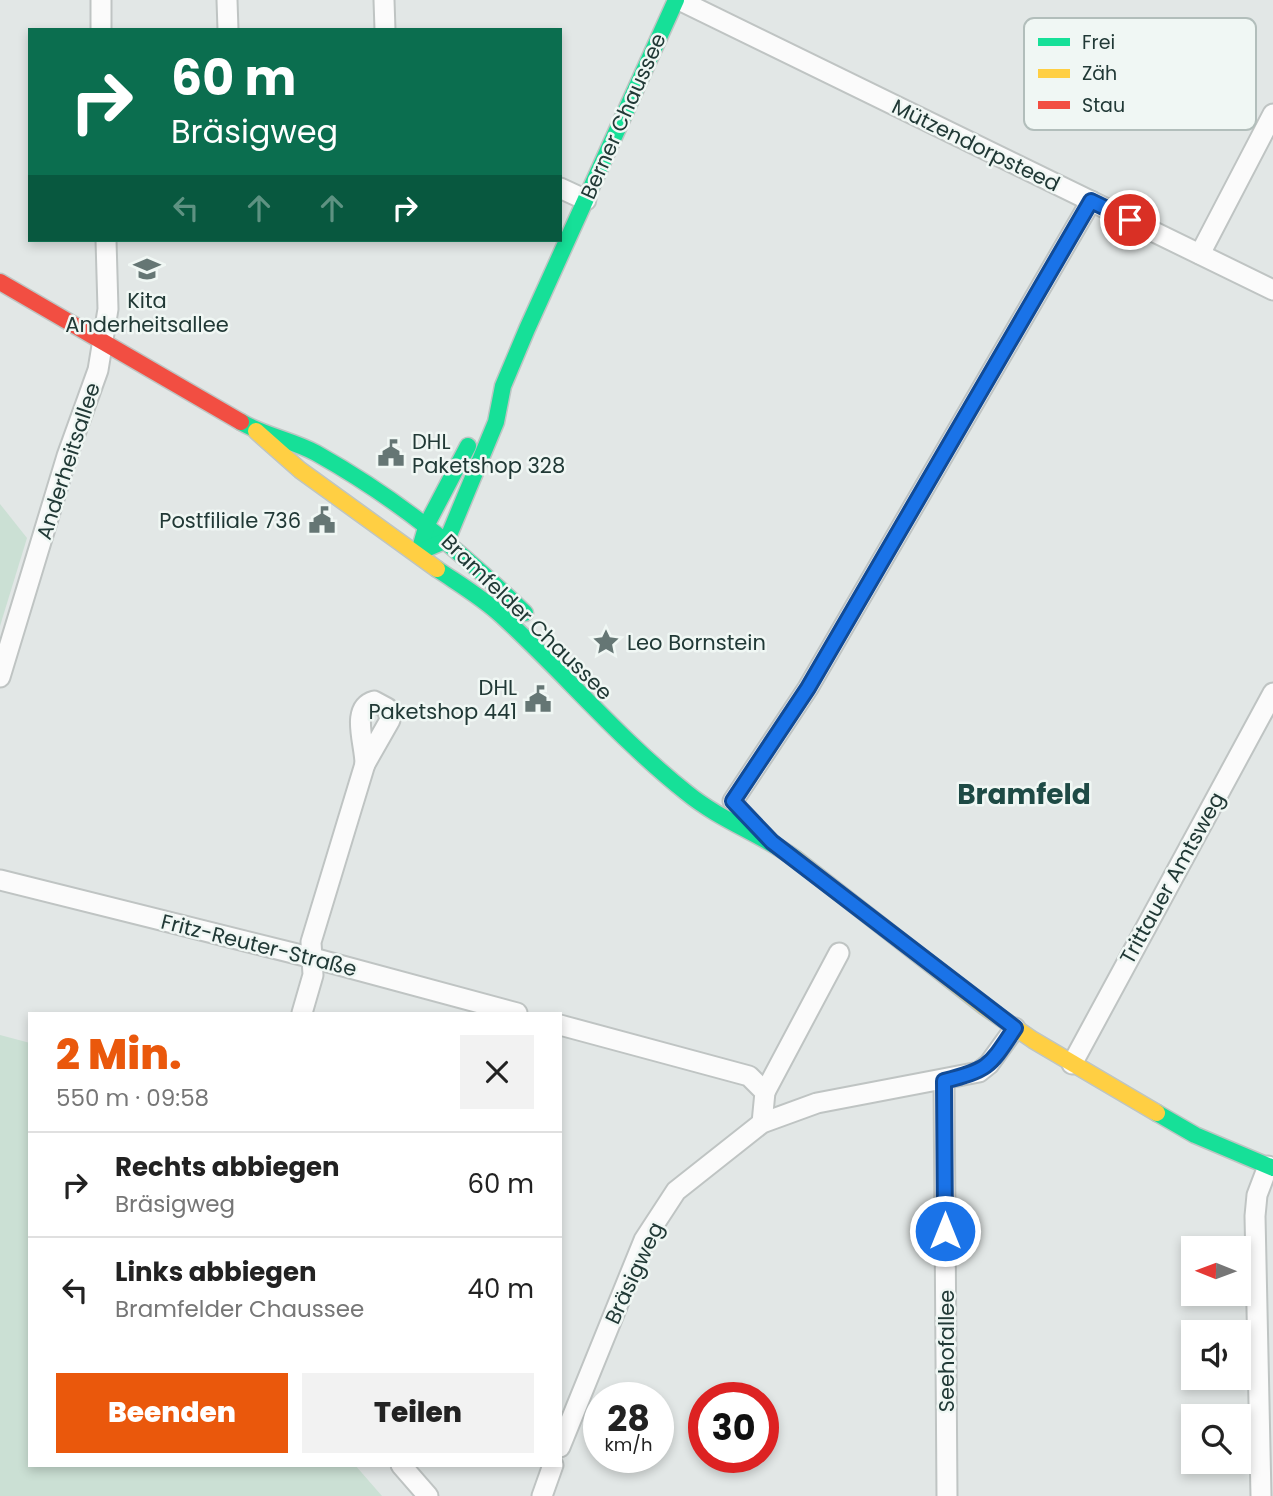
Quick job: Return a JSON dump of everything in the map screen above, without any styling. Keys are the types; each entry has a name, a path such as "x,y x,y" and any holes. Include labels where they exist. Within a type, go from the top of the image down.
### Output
{"main road":[{"name":"Berner Chaussee","path":"419,553 427,524 450,483 481,416 503,386 678,0"},
{"name":"Bramfelder Chaussee","path":"0,282 256,431 312,451 385,493 447,540 535,622"},
{"name":"Berner Chaussee","path":"447,540 496,422 503,386"},
{"name":"Bramfelder Chaussee","path":"256,431 300,470 419,553 499,614 675,783 723,817 772,842"},
{"path":"419,553 447,540"},
{"name":"Bramfelder Chaussee","path":"726,795 772,842 1015,1028 1195,1135 1270,1167"}],"street":[{"path":"101,0 101,28"},
{"path":"227,0 228,28"},
{"path":"384,0 385,28"},
{"name":"Mützendorpsteed","path":"678,0 1273,290"},
{"path":"1200,254 1273,114"},
{"path":"562,189 586,200"},
{"path":"726,795 808,688 1091,201"},
{"name":"Anderheitsallee","path":"0,677 67,456 98,370 108,309 106,242"},
{"name":"Trittauer Amtsweg","path":"1072,1064 1273,693"},
{"path":"302,1012 313,975 311,942 365,764"},
{"name":"Fritz-Reuter-Straße","path":"0,880 313,957 513,1012"},
{"path":"762,1123 765,1092 839,953"},
{"path":"562,1026 749,1076 765,1092"},
{"name":"Bräsigweg","path":"562,1442 644,1240 676,1191 762,1123 817,1103 944,1081 979,1072 989,1064 1015,1028"},
{"name":"Seehofallee","path":"944,1081 947,1496"},
{"path":"1261,1496 1255,1216 1258,1195 1270,1167"},
{"path":"403,1467 428,1496"},
{"path":"542,1496 552,1467"}],"green space":[{"path":"0,504 27,538 0,626"},
{"path":"0,1035 28,1042 28,1467 357,1467 382,1496 0,1496"}],"traffic: fast":[{"path":"426,549 447,540 496,422 503,386 527,329 676,0"},
{"path":"241,422 316,453 374,488 451,546 525,613"},
{"path":"421,545 427,524 468,446"},
{"path":"437,569 502,616 662,773 700,803 796,859"},
{"path":"1157,1113 1195,1135 1273,1168"}],"traffic: slow":[{"path":"256,431 300,470 437,569"},
{"path":"796,859 985,1007 1033,1040 1157,1113"}],"traffic: jam":[{"path":"0,282 241,422"}],"place":[{"name":"Kita Anderheitsallee","path":"147,269"},
{"name":"DHL Paketshop 328","path":"391,453"},
{"name":"Postfiliale 736","path":"322,520"},
{"name":"Leo Bornstein","path":"606,642"},
{"name":"DHL Paketshop 441","path":"538,699"}],"district":[{"name":"Bramfeld","path":"1024,794"}],"route":[{"path":"945,1231 944,1081 979,1072 989,1064 1015,1028 772,842 733,801 741,793 808,688 1091,201 1130,220"}]}
